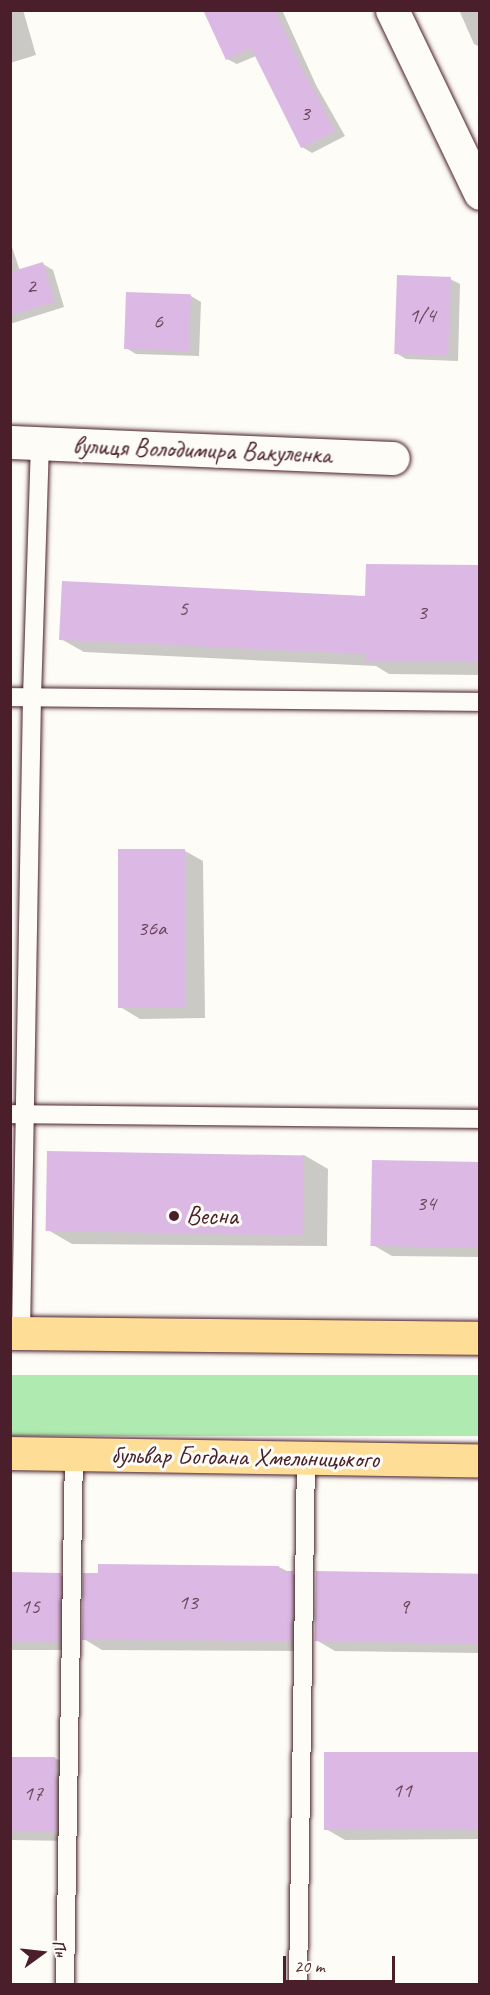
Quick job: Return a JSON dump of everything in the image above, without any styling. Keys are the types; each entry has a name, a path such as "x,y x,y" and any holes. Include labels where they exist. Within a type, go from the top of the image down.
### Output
{"main road":[{"path":"16,1333 480,1338"},
{"name":"бульвар Богдана Хмельницького","path":"10,1453 480,1460"}],"street":[{"path":"392,10 480,193"},
{"name":"вулиця Володимира Вакуленка","path":"25,443 393,458"}],"lane":[{"path":"16,1333 17,1114 32,697 25,443"},
{"path":"10,697 480,702"},
{"path":"17,1114 480,1119"},
{"path":"65,1984 74,1454"},
{"path":"298,1984 306,1458"}],"green space":[{"path":"11,1375 479,1375 479,1436 11,1436"}],"building":[{"path":"203,10 275,10 308,81 335,131 301,148 251,48 226,60"},
{"path":"43,262 55,302 10,315 10,272"},
{"path":"397,275 451,277 448,356 394,354"},
{"path":"126,292 191,294 189,351 124,349"},
{"path":"366,564 480,565 480,662 365,661 365,654 59,640 62,581 365,596"},
{"path":"118,849 185,849 185,1008 118,1008"},
{"path":"47,1151 304,1155 303,1235 46,1231"},
{"path":"372,1160 480,1162 478,1248 370,1246"},
{"path":"98,1564 279,1566 279,1571 293,1571 292,1641 82,1640 83,1573 98,1573"},
{"path":"316,1571 480,1574 479,1644 315,1641"},
{"path":"10,1572 61,1573 60,1642 10,1641"},
{"path":"324,1752 480,1752 480,1830 324,1830"},
{"path":"10,1757 55,1757 55,1831 10,1831"}],"place":[{"name":"Весна","path":"174,1216"}]}
